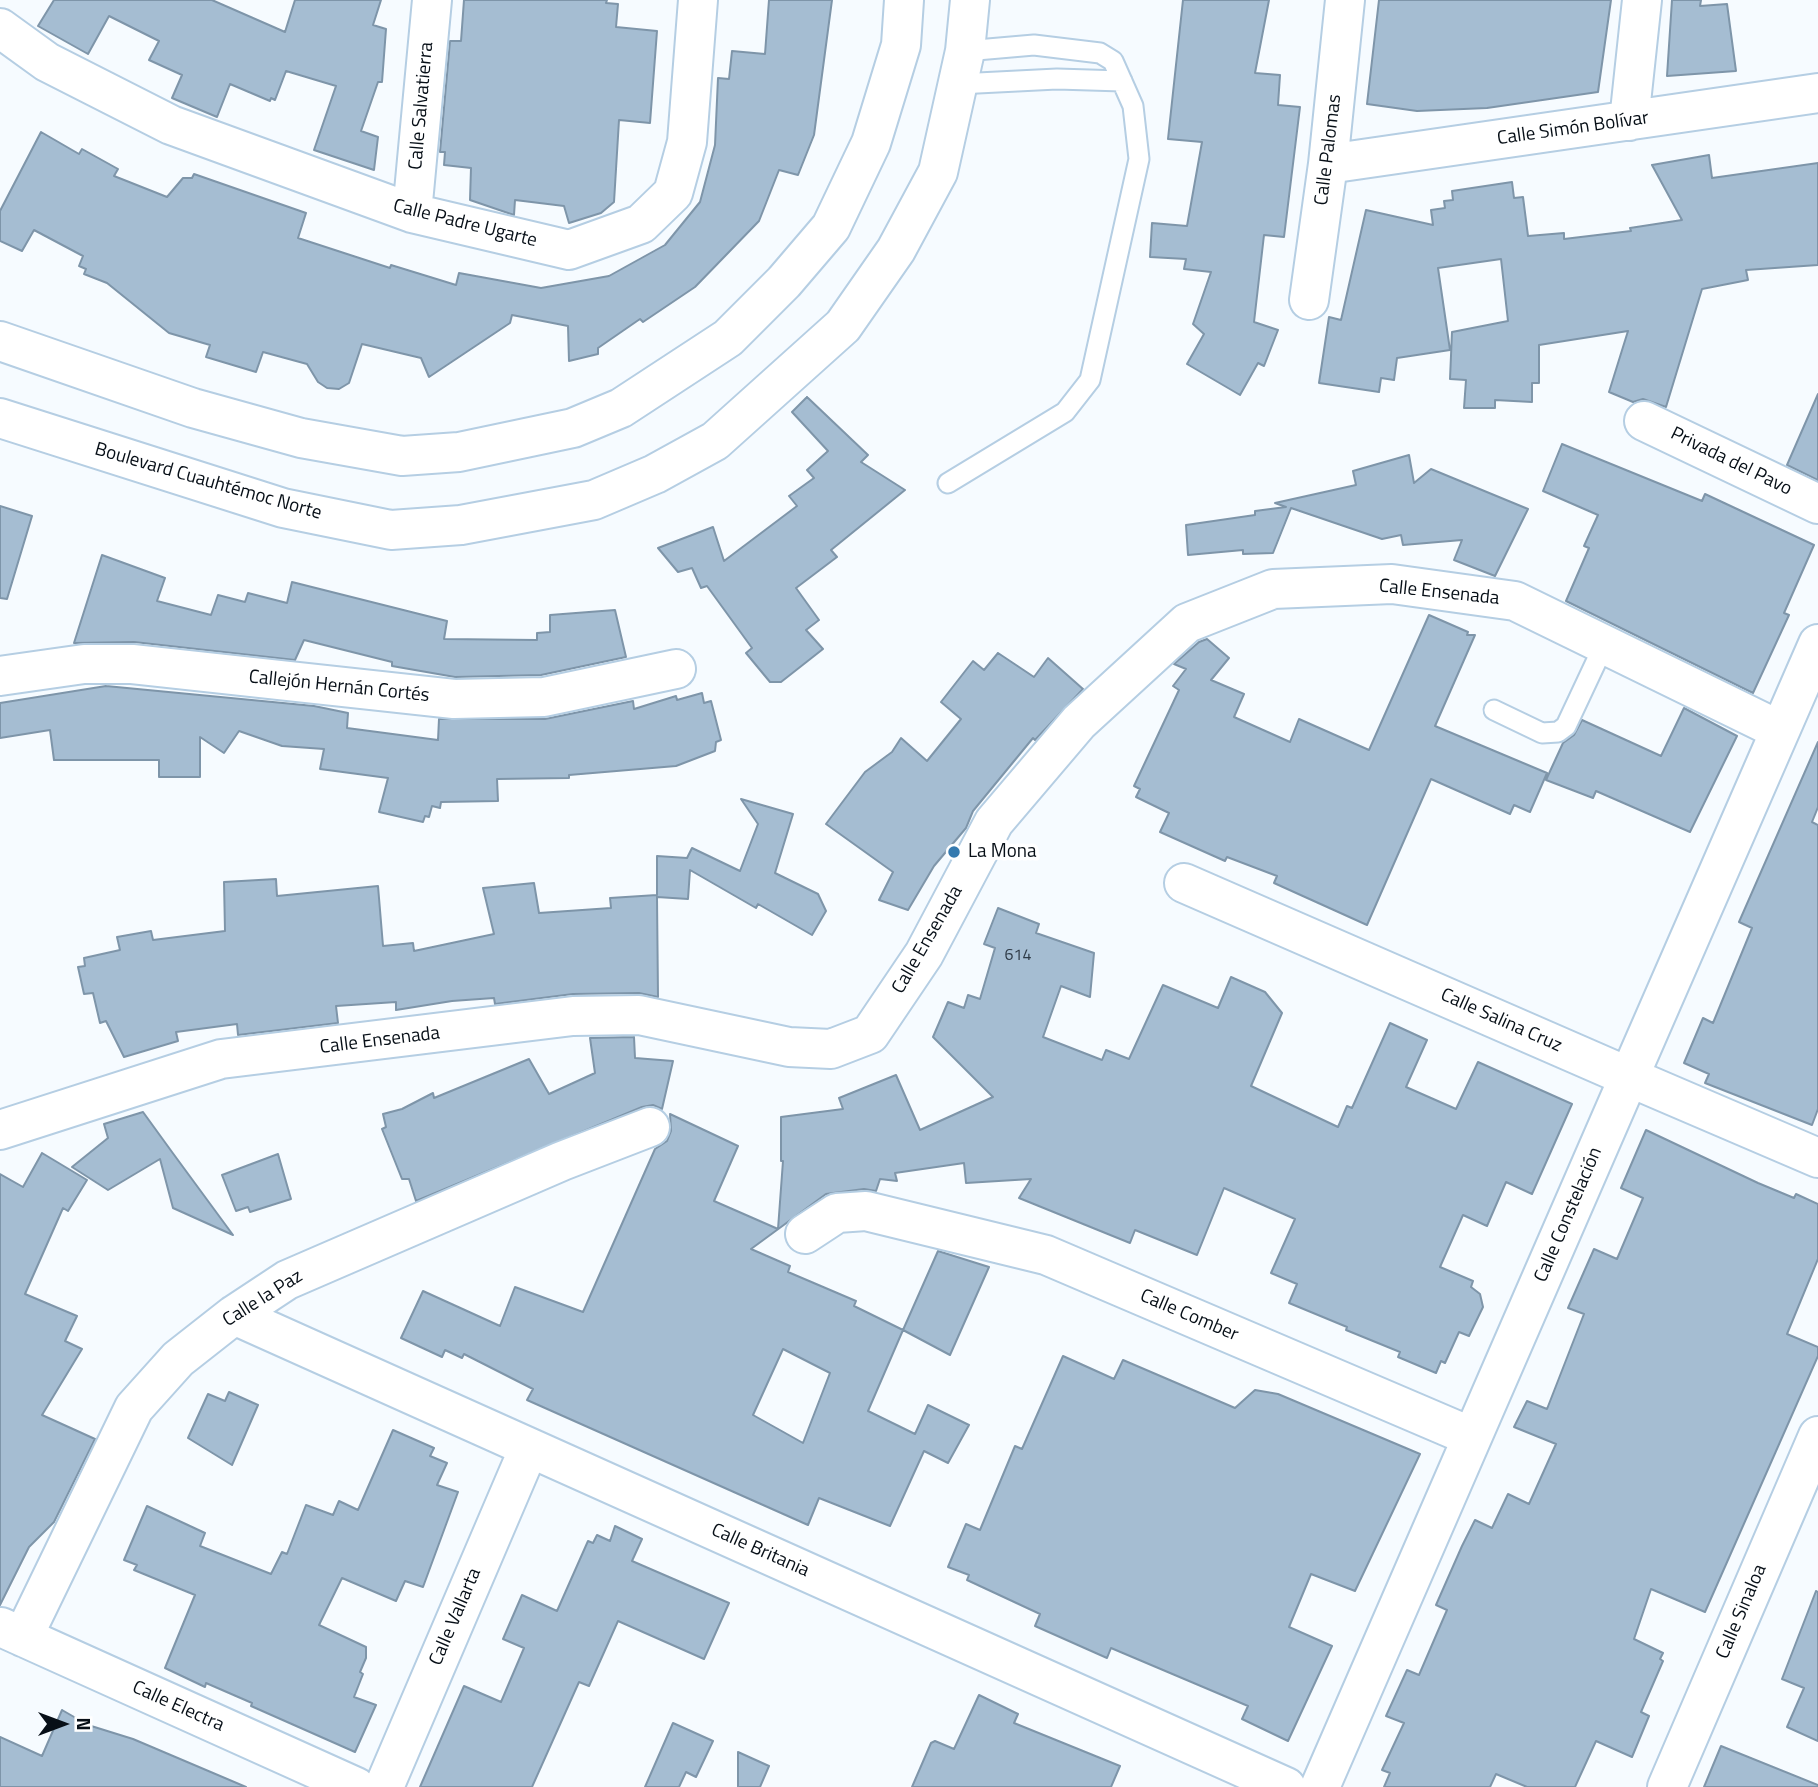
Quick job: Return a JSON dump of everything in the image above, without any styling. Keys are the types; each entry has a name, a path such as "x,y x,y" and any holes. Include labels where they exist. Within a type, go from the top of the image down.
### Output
{"street":[{"name":"Calle Salvatierra","path":"412,213 432,0"},
{"name":"Calle Padre Ugarte","path":"0,28 47,62 171,125 412,213 569,250 641,224 673,193 687,142 698,0"},
{"path":"0,341 193,408 301,438 402,456 459,452 573,428 621,408 727,338 784,282 824,235 871,143 901,45 904,0"},
{"name":"Boulevard Cuauhtémoc Norte","path":"0,418 283,508 391,530 461,525 594,500 655,474 715,441 844,326 896,250 938,172 962,68 970,0"},
{"name":"Calle Palomas","path":"1308,300 1328,164 1345,0"},
{"path":"1629,121 1642,0"},
{"name":"Calle Simón Bolívar","path":"1328,164 1818,93"},
{"name":"Privada del Pavo","path":"1644,421 1818,504"},
{"name":"Calle Ensenada","path":"0,1130 221,1059 573,1016 639,1015 789,1047 831,1049 870,1034 924,954 994,822 1079,722 1187,624 1273,589 1392,584 1515,601 1779,730"},
{"name":"Calle Constelación","path":"1320,1787 1818,644"},
{"name":"Callejón Hernán Cortés","path":"0,676 84,664 132,664 454,699 544,697 676,669"},
{"name":"Calle Salina Cruz","path":"1184,883 1818,1158"},
{"name":"Calle la Paz","path":"11,1632 134,1408 178,1359 234,1315 287,1280 562,1161 650,1127"},
{"name":"Calle Comber","path":"805,1234 837,1213 866,1211 1046,1255 1472,1437"},
{"name":"Calle Britania","path":"234,1315 1286,1787"},
{"name":"Calle Sinaloa","path":"1667,1787 1818,1436"},
{"name":"Calle Vallarta","path":"383,1787 529,1448"},
{"name":"Calle Electra","path":"11,1632 356,1787"}],"lane":[{"path":"948,483 1065,412 1090,380 1139,159 1133,106 1113,61 1100,53 1034,45 962,68"},
{"path":"962,68 1057,79 1122,81"},
{"path":"1494,709 1542,733 1558,733 1566,726 1604,645"}],"building":[{"path":"54,0 212,0 285,32 295,0 381,0 373,25 386,29 382,82 378,82 361,131 378,137 374,170 314,150 336,86 286,71 275,100 271,98 270,101 230,84 217,117 172,98 182,75 149,60 159,41 109,16 88,54 38,26"},
{"path":"464,0 607,0 606,3 618,4 616,27 657,31 650,123 619,120 614,202 601,213 569,223 564,206 515,200 514,215 470,200 471,168 444,165 445,152 440,152 450,41 461,41"},
{"path":"769,0 832,0 814,135 798,175 779,170 759,221 695,287 643,322 640,319 598,348 598,354 569,361 568,326 512,315 510,323 429,377 421,358 362,344 349,383 339,389 327,388 318,382 307,364 263,352 256,372 206,357 210,345 169,333 107,283 84,274 86,269 79,266 83,256 34,230 22,251 0,241 0,211 41,132 79,154 82,149 118,169 114,176 167,197 183,178 192,178 194,174 306,213 298,238 390,268 391,265 456,285 459,273 541,288 609,276 665,245 700,202 715,145 718,78 729,79 732,51 765,54"},
{"path":"1183,0 1269,0 1255,73 1280,75 1278,105 1300,107 1284,237 1264,235 1254,322 1278,330 1264,366 1258,363 1240,395 1187,364 1204,334 1193,324 1211,272 1184,269 1186,259 1150,257 1152,223 1187,226 1202,142 1168,139"},
{"path":"1379,0 1611,0 1598,92 1487,108 1417,111 1367,104"},
{"path":"1672,0 1701,0 1700,6 1727,4 1736,71 1667,76"},
{"path":"1709,155 1712,178 1818,163 1818,265 1746,270 1748,280 1702,289 1666,407 1643,399 1633,402 1609,392 1628,331 1539,345 1539,383 1532,383 1532,402 1495,400 1495,408 1464,408 1466,380 1450,379 1452,332 1508,321 1501,259 1438,268 1450,350 1397,358 1394,380 1381,378 1379,392 1319,383 1329,317 1341,320 1366,210 1433,225 1431,210 1445,208 1444,201 1453,200 1452,191 1512,182 1514,198 1523,197 1528,236 1564,233 1564,239 1631,231 1630,228 1682,220 1652,165"},
{"path":"1818,394 1818,480 1787,465"},
{"path":"807,397 868,455 861,462 905,490 831,550 837,557 796,588 819,620 806,630 823,649 781,682 770,682 746,653 752,648 707,586 701,588 692,568 678,572 658,548 713,527 724,561 797,506 789,496 814,478 807,470 828,451 792,412"},
{"path":"1562,444 1702,501 1705,494 1814,545 1784,613 1789,615 1753,693 1566,601 1589,548 1584,546 1598,515 1543,491"},
{"path":"1409,455 1414,483 1431,469 1528,509 1495,576 1454,560 1462,540 1403,545 1401,535 1382,539 1291,508 1273,553 1243,554 1243,550 1188,555 1186,525 1255,515 1255,511 1286,507 1275,503 1356,485 1353,471"},
{"path":"0,506 32,516 7,599 0,598"},
{"path":"102,555 165,578 157,601 211,615 218,595 245,602 248,593 287,603 292,582 447,621 444,639 537,640 537,633 550,632 550,615 615,610 626,657 541,675 455,677 392,666 392,662 304,640 295,660 134,642 74,643"},
{"path":"1429,615 1468,632 1467,635 1475,635 1435,726 1547,773 1530,812 1514,805 1510,814 1431,779 1367,925 1274,883 1277,876 1227,857 1225,861 1160,832 1169,813 1136,797 1140,789 1134,786 1179,690 1173,686 1186,669 1174,664 1199,642 1207,639 1229,658 1211,680 1244,694 1234,717 1290,742 1299,719 1369,750"},
{"path":"998,653 1034,677 1048,658 1083,689 1035,740 1033,738 973,811 966,828 934,866 908,910 879,900 893,872 826,824 865,772 892,752 901,738 927,761 961,719 941,702 973,661 984,670"},
{"path":"106,686 314,706 348,713 347,728 438,740 439,719 545,719 633,701 634,709 676,696 677,700 702,693 704,703 711,701 721,740 716,742 715,751 676,766 569,775 569,778 497,779 498,801 441,802 440,808 432,806 429,817 425,816 423,822 379,812 388,778 320,769 324,749 282,746 239,731 224,753 200,737 200,777 159,777 159,760 54,760 50,730 0,738 0,703"},
{"path":"1684,708 1737,736 1690,832 1596,791 1593,798 1546,780 1563,743 1574,735 1582,720 1661,756"},
{"path":"1818,742 1818,807 1812,822 1818,825 1818,1109 1812,1125 1705,1083 1709,1074 1684,1063 1703,1018 1713,1023 1752,928 1739,922"},
{"path":"741,799 793,814 775,873 818,894 826,911 812,935 758,904 756,908 690,870 688,899 657,897 658,997 639,993 573,994 495,1004 494,998 452,1001 396,1010 396,1002 336,1006 338,1023 238,1035 237,1024 176,1032 178,1041 124,1057 106,1021 100,1023 93,993 84,994 78,967 85,966 84,958 120,950 117,937 151,931 153,940 225,931 224,882 276,879 277,896 378,886 383,946 413,943 414,951 494,934 483,888 534,883 539,913 611,908 610,898 657,895 657,856 687,858 692,848 740,871 758,824"},
{"path":"998,908 1039,924 1036,933 1094,953 1090,997 1061,986 1043,1037 1102,1060 1106,1050 1129,1059 1163,985 1218,1008 1231,977 1265,992 1282,1013 1251,1086 1338,1127 1347,1106 1352,1108 1390,1023 1427,1040 1406,1087 1456,1109 1478,1062 1572,1104 1532,1194 1506,1182 1487,1226 1463,1215 1440,1267 1473,1281 1471,1287 1480,1294 1483,1307 1469,1336 1459,1332 1445,1363 1441,1361 1436,1373 1398,1357 1400,1352 1289,1303 1297,1284 1271,1273 1295,1219 1224,1188 1197,1255 1135,1230 1130,1243 1019,1198 1031,1179 966,1183 964,1163 895,1173 897,1181 880,1179 876,1191 864,1189 826,1194 751,1249 790,1266 788,1272 856,1301 854,1306 903,1330 868,1411 915,1434 928,1405 969,1425 948,1463 924,1451 890,1526 819,1498 808,1525 527,1400 533,1389 464,1354 462,1358 445,1350 442,1357 401,1338 423,1291 500,1326 515,1287 583,1312 655,1149 667,1141 671,1131 670,1114 738,1146 714,1201 778,1229 783,1161 781,1117 843,1109 839,1098 896,1075 920,1130 993,1097 933,1037 948,1002 964,1008 968,995 980,999 995,948 984,944","holes":["783,1349 830,1373 803,1443 753,1415"]},
{"path":"634,1037 635,1058 673,1061 662,1109 653,1105 642,1107 416,1201 409,1179 402,1179 382,1129 386,1127 383,1114 402,1109 433,1093 434,1098 529,1059 549,1094 595,1073 590,1038"},
{"path":"143,1112 233,1235 173,1208 160,1159 108,1190 72,1167 108,1138 104,1124"},
{"path":"1646,1130 1758,1183 1794,1198 1796,1194 1818,1204 1818,1259 1787,1334 1818,1347 1818,1356 1705,1612 1651,1589 1634,1639 1663,1653 1660,1659 1663,1661 1641,1712 1649,1716 1632,1757 1596,1741 1575,1787 1527,1787 1496,1774 1490,1787 1384,1787 1390,1773 1382,1770 1404,1723 1386,1716 1407,1670 1419,1675 1447,1610 1436,1605 1475,1520 1492,1528 1508,1494 1529,1504 1556,1444 1514,1427 1527,1401 1547,1409 1584,1314 1568,1308 1594,1249 1617,1259 1643,1198 1621,1188"},
{"path":"42,1153 87,1180 68,1211 63,1208 25,1294 77,1316 65,1341 82,1349 42,1415 95,1439 54,1522 29,1547 0,1605 0,1174 23,1187"},
{"path":"278,1154 291,1199 250,1212 248,1207 236,1211 222,1175"},
{"path":"938,1251 989,1267 950,1355 903,1330"},
{"path":"1063,1356 1114,1379 1123,1360 1235,1408 1255,1390 1278,1394 1420,1454 1355,1591 1311,1574 1289,1627 1332,1646 1288,1741 1242,1719 1248,1706 1111,1648 1107,1658 1035,1626 1040,1614 967,1580 969,1575 948,1567 966,1524 980,1530 1015,1446 1022,1449"},
{"path":"229,1392 258,1405 232,1465 188,1438 208,1394 225,1401"},
{"path":"393,1430 434,1448 430,1456 447,1463 437,1485 458,1492 423,1587 405,1581 396,1601 342,1578 319,1625 366,1647 366,1658 360,1672 363,1674 354,1697 376,1705 355,1752 251,1706 252,1703 206,1683 205,1687 165,1668 195,1595 134,1570 137,1565 124,1560 147,1506 205,1533 200,1546 271,1574 282,1552 287,1554 306,1505 333,1515 339,1501 358,1510"},
{"path":"615,1526 642,1539 632,1561 729,1603 704,1659 618,1621 589,1686 579,1682 532,1787 420,1787 464,1686 501,1702 524,1648 503,1639 522,1595 557,1611 588,1541 593,1543 597,1535 610,1541"},
{"path":"1816,1591 1818,1741 1787,1727 1804,1688 1782,1679"},
{"path":"979,1695 1018,1714 1014,1723 1120,1766 1111,1787 912,1787 931,1743 935,1741 954,1749"},
{"path":"62,1710 88,1725 133,1739 246,1787 0,1787 0,1737 42,1756"},
{"path":"673,1723 713,1741 696,1777 686,1772 679,1787 645,1787"},
{"path":"1721,1746 1818,1785 1818,1787 1704,1787"},
{"path":"738,1752 769,1766 760,1787 738,1787"}],"place":[{"name":"La Mona","path":"954,852"}]}
